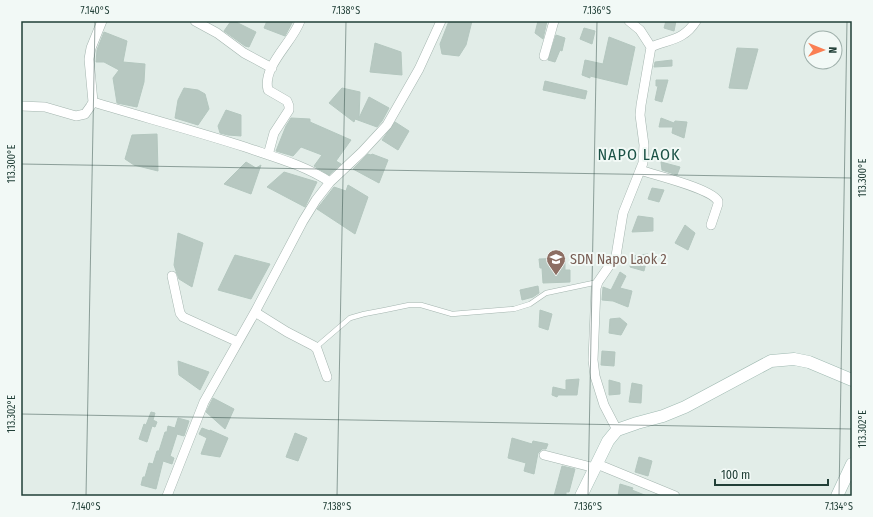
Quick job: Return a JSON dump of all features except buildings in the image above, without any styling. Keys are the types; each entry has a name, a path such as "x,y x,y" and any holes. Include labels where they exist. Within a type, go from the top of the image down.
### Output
{"street":[{"path":"21,106 45,107 71,115 80,116 85,114 93,102 89,59 91,48 102,21"},
{"path":"195,21 217,33 244,53 272,68"},
{"path":"268,155 274,134 290,106 287,102 268,90 267,83 272,68 283,47 297,29 300,21"},
{"path":"167,496 204,402 255,312 303,221 316,200 330,182 362,152 387,125 420,69 441,21"},
{"path":"544,56 554,21"},
{"path":"617,430 604,405 595,376 593,360 596,288 598,282 616,256 623,213 643,163 644,145 640,114 651,47 640,30 629,21"},
{"path":"651,47 685,34 690,30 696,21"},
{"path":"93,102 196,132 295,164 330,182"},
{"path":"640,170 688,185 714,196 718,201 718,204 711,225"},
{"path":"172,276 180,313 183,317 238,342"},
{"path":"255,312 315,348 327,377"},
{"path":"581,496 608,441 617,430 663,416 685,407 771,361 794,359 809,362 852,380"},
{"path":"544,455 596,466 675,496"},
{"path":"837,496 852,464"}],"lane":[{"path":"315,348 350,318 364,314 409,305 421,305 452,314 514,309 530,304 546,293 598,282"}],"place":[{"name":"SDN Napo Laok 2","path":"556,276"}],"district":[{"name":"NAPO LAOK","path":"639,154"}]}
